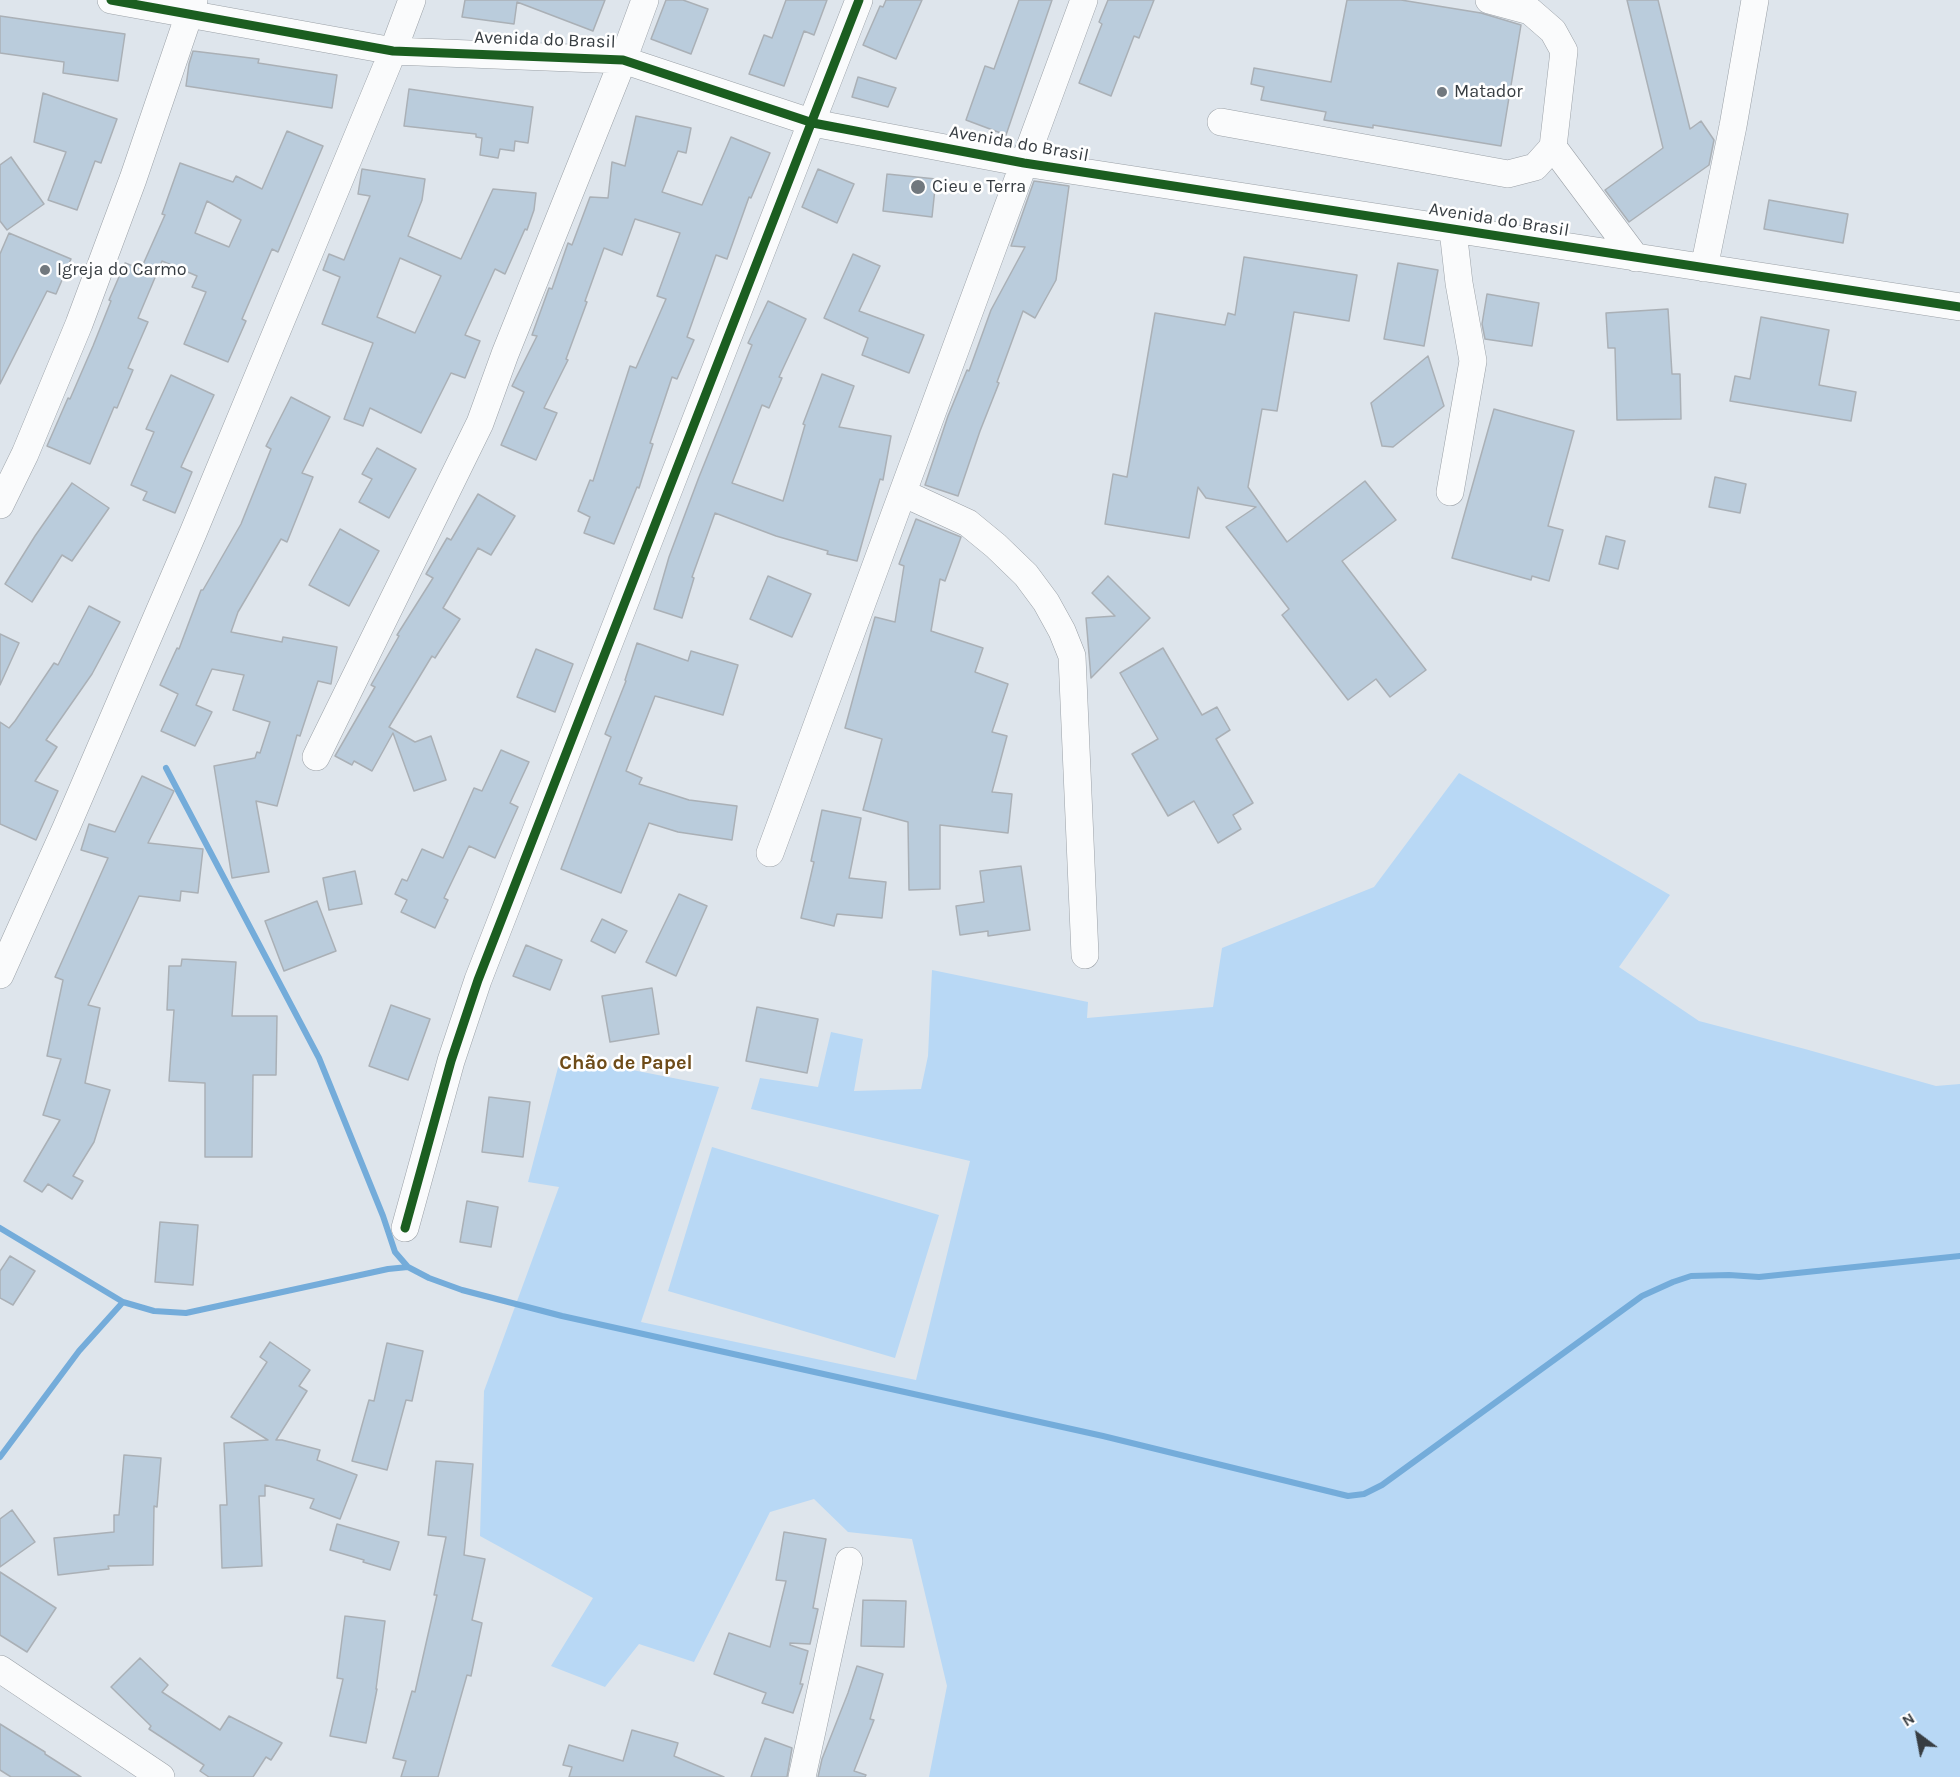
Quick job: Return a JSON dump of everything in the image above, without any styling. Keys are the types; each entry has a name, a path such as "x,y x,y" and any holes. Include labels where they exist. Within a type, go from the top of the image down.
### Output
{"street":[{"name":"Avenida do Brasil","path":"111,0 192,6 393,51 623,60 813,123 1024,163 1960,307"},
{"path":"0,975 71,817 188,544 393,51 412,0"},
{"path":"316,758 480,423 645,0"},
{"path":"405,1228 451,1061 478,980 859,0"},
{"path":"770,853 1084,0"},
{"path":"1221,122 1508,174 1535,167 1553,147 1564,51 1552,32 1530,11 1489,0"},
{"path":"1704,268 1733,126 1755,0"},
{"path":"0,505 25,454 79,324 133,179 192,6"},
{"path":"1553,147 1636,258"},
{"path":"1450,492 1473,361 1459,283 1453,230"},
{"path":"903,493 968,523 996,546 1026,575 1046,602 1062,630 1072,656 1085,955"},
{"path":"802,1777 849,1561"},
{"path":"0,1669 161,1777"}],"shaded area":[{"path":"1459,773 1670,895 1619,967 1699,1021 1936,1086 1960,1084 1960,1777 929,1777 947,1686 912,1539 848,1532 814,1499 770,1512 694,1662 639,1644 605,1687 551,1666 593,1598 480,1536 484,1391 559,1187 528,1182 561,1056 719,1087 641,1322 916,1380 970,1161 751,1109 760,1078 818,1087 831,1032 863,1039 854,1091 921,1089 928,1056 932,970 1088,1002 1087,1018 1213,1007 1222,948 1374,887"},
{"path":"712,1147 939,1215 895,1358 668,1291"}],"building":[{"path":"465,0 605,0 593,31 517,2 514,24 462,17"},
{"path":"666,0 683,0 708,9 691,54 651,39"},
{"path":"786,0 827,0 814,35 804,31 784,86 749,74 764,35 772,38"},
{"path":"886,0 922,0 896,59 863,45 880,6 883,7"},
{"path":"1019,0 1052,0 1006,135 966,120 985,66 994,69"},
{"path":"1108,0 1154,0 1139,38 1134,36 1111,96 1079,83 1102,24 1099,22"},
{"path":"1347,0 1401,0 1481,13 1521,25 1501,146 1373,125 1373,128 1324,120 1326,112 1261,100 1264,87 1251,84 1254,68 1331,82"},
{"path":"1627,0 1658,0 1690,129 1701,121 1714,140 1709,165 1629,222 1605,190 1663,148"},
{"path":"0,16 125,34 118,81 63,73 64,62 0,53"},
{"path":"193,51 259,59 258,63 337,75 332,108 186,86"},
{"path":"858,77 896,88 888,107 852,97"},
{"path":"409,89 533,107 528,143 515,141 514,151 500,149 498,158 480,155 482,138 476,137 476,134 404,126"},
{"path":"43,93 117,119 101,163 95,161 77,210 48,200 66,152 34,142"},
{"path":"636,116 691,128 686,153 678,151 662,192 702,205 731,137 770,153 751,198 749,197 727,259 716,255 687,337 694,340 677,379 672,377 650,443 653,444 639,488 637,487 614,544 584,533 590,517 578,511 590,480 593,481 630,366 636,368 666,299 657,296 680,233 635,219 622,255 604,248 566,359 568,360 544,408 557,413 536,460 501,445 524,392 512,386 537,336 532,335 549,288 552,289 568,243 572,245 590,197 608,198 612,162 625,166"},
{"path":"287,131 323,146 278,252 272,249 242,319 246,321 228,362 184,344 206,292 192,287 197,276 162,261 138,318 148,322 128,368 133,370 117,408 114,407 90,464 47,446 93,346 125,263 141,269 165,215 162,214 180,163 233,182 236,176 262,189","holes":["207,201 241,220 229,247 195,233"]},
{"path":"11,157 44,204 7,230 0,221 0,165"},
{"path":"362,169 425,179 422,200 408,236 461,259 493,189 536,193 534,210 527,230 525,229 505,274 495,269 465,335 480,341 465,378 451,373 421,433 370,408 363,426 344,419 373,343 322,324 340,277 323,270 329,254 344,260 370,196 358,194","holes":["400,258 441,276 415,333 377,317"]},
{"path":"818,169 854,184 837,223 802,207"},
{"path":"887,174 936,179 932,217 883,211"},
{"path":"1034,181 1069,186 1056,280 1035,318 1023,311 958,496 925,485 948,416 967,370 969,371 991,310 1025,247 1011,246"},
{"path":"1769,200 1848,214 1843,243 1764,229"},
{"path":"9,233 71,259 56,294 47,291 0,384 0,254"},
{"path":"853,254 880,266 859,311 924,335 909,373 862,355 868,338 824,318"},
{"path":"1244,257 1357,275 1349,321 1294,312 1277,411 1262,409 1248,487 1287,542 1365,481 1396,520 1342,561 1426,670 1390,697 1376,679 1348,700 1282,615 1289,609 1226,527 1256,507 1206,498 1198,487 1189,538 1105,524 1113,474 1127,477 1155,313 1225,325 1228,313 1235,315"},
{"path":"1398,263 1438,270 1424,346 1384,339"},
{"path":"1487,294 1539,303 1532,346 1485,339 1482,324"},
{"path":"768,301 806,319 779,377 782,378 769,408 762,405 732,483 783,501 805,425 803,424 822,374 854,386 839,427 891,436 883,480 880,479 857,561 827,554 828,551 776,536 715,513 692,577 694,578 682,618 654,609 669,557 752,345 748,343"},
{"path":"1668,309 1672,374 1680,374 1681,419 1617,420 1615,348 1608,348 1606,313"},
{"path":"1761,317 1829,330 1819,385 1856,392 1851,421 1730,401 1735,376 1750,379"},
{"path":"1428,356 1444,406 1393,447 1382,446 1371,403"},
{"path":"171,375 214,395 181,467 192,472 175,513 143,500 147,492 131,485 154,432 146,429"},
{"path":"291,397 330,417 302,473 313,477 287,542 281,539 238,612 231,632 282,642 283,637 337,647 331,684 318,681 300,736 297,735 277,806 256,801 269,872 232,878 214,766 255,758 257,752 260,753 270,722 233,710 244,675 212,669 196,705 212,712 195,746 161,731 178,694 160,685 177,648 179,649 201,590 241,524 271,449 266,446"},
{"path":"1494,409 1574,431 1548,526 1563,530 1549,581 1532,576 1531,580 1452,558"},
{"path":"377,448 416,469 389,518 359,502 372,479 362,474"},
{"path":"1715,477 1746,484 1740,513 1709,507"},
{"path":"72,483 109,508 72,561 62,555 32,602 5,584"},
{"path":"478,494 515,516 491,555 478,548 443,608 460,619 435,658 432,656 389,727 415,742 431,736 446,780 414,791 393,733 372,771 354,761 352,765 335,756 375,687 371,685 399,636 397,635 433,578 426,574 447,538 451,540"},
{"path":"916,519 961,537 945,581 940,579 931,631 983,648 975,672 1008,684 992,732 1007,736 992,792 1012,794 1008,833 940,825 940,889 909,890 908,822 863,810 882,739 845,728 875,617 895,622 904,566 899,564"},
{"path":"340,529 379,551 349,606 309,585"},
{"path":"1606,536 1625,541 1618,569 1599,564"},
{"path":"768,576 811,594 792,637 750,619"},
{"path":"1108,576 1150,618 1091,678 1086,618 1115,616 1092,593"},
{"path":"89,606 120,622 92,674 46,740 57,747 35,781 58,791 36,840 0,824 0,722 9,728 54,663 58,665"},
{"path":"0,634 19,643 0,685"},
{"path":"637,643 688,661 691,651 738,665 723,715 655,696 626,771 642,778 639,784 689,800 737,806 732,840 678,832 649,823 621,893 561,869 611,737 605,734 626,681"},
{"path":"1163,648 1202,715 1217,707 1230,730 1216,739 1253,803 1233,815 1241,829 1218,843 1194,801 1168,816 1132,754 1158,739 1120,673"},
{"path":"536,649 573,664 555,712 517,697"},
{"path":"501,750 529,762 510,803 518,807 495,858 469,846 444,898 448,900 435,928 401,912 407,900 395,894 402,879 407,881 422,849 443,858 474,788 482,791"},
{"path":"142,776 174,791 148,843 203,849 198,893 181,891 180,901 139,896 88,1005 100,1008 85,1083 110,1090 94,1142 73,1176 83,1181 72,1199 48,1184 42,1192 24,1181 60,1120 43,1115 61,1059 47,1056 63,980 55,977 108,858 81,850 89,824 115,832"},
{"path":"822,810 861,818 849,878 886,882 882,918 837,914 834,926 801,918 814,862 811,861"},
{"path":"1021,866 1030,930 988,936 988,931 960,935 956,906 984,902 980,871"},
{"path":"355,871 362,904 329,910 323,878"},
{"path":"679,894 707,906 676,976 646,962"},
{"path":"317,901 336,951 284,971 265,921"},
{"path":"602,919 627,931 615,953 591,941"},
{"path":"526,945 562,960 550,990 513,976"},
{"path":"182,959 236,962 232,1016 277,1016 276,1075 253,1075 252,1157 205,1157 205,1083 169,1081 174,1010 167,1010 169,966 181,966"},
{"path":"652,988 659,1034 610,1042 602,996"},
{"path":"391,1005 430,1019 408,1080 369,1066"},
{"path":"757,1007 818,1019 807,1073 746,1061"},
{"path":"489,1097 530,1102 523,1157 482,1152"},
{"path":"467,1201 498,1207 491,1247 460,1242"},
{"path":"160,1222 198,1225 193,1285 155,1282"},
{"path":"10,1256 35,1271 13,1305 0,1298 0,1271"},
{"path":"270,1342 310,1370 299,1386 307,1391 276,1440 320,1450 317,1460 357,1475 340,1519 310,1508 314,1499 265,1485 265,1496 259,1496 262,1566 222,1568 220,1505 227,1505 224,1443 268,1440 231,1417 267,1362 260,1357"},
{"path":"387,1343 423,1351 412,1401 406,1400 387,1470 352,1461 369,1400 374,1401"},
{"path":"124,1455 161,1458 157,1507 154,1506 153,1565 108,1566 109,1569 58,1575 54,1538 114,1532 114,1515 119,1515"},
{"path":"436,1461 473,1464 464,1555 485,1559 472,1620 482,1623 471,1676 467,1675 438,1777 401,1777 406,1761 393,1758 412,1691 415,1692 437,1595 434,1595 446,1537 428,1535"},
{"path":"12,1510 35,1542 0,1567 0,1519"},
{"path":"337,1524 399,1542 390,1570 330,1550"},
{"path":"784,1532 826,1539 813,1608 818,1609 810,1644 790,1643 790,1645 808,1651 800,1684 803,1684 793,1713 762,1703 766,1693 714,1674 729,1633 770,1647 786,1581 776,1580"},
{"path":"0,1572 56,1608 27,1652 0,1635"},
{"path":"863,1600 906,1601 904,1647 861,1646"},
{"path":"345,1616 385,1621 377,1689 366,1743 330,1736 343,1679 337,1678"},
{"path":"140,1658 168,1685 162,1692 220,1730 229,1716 282,1743 271,1760 266,1757 253,1777 209,1777 200,1771 204,1765 149,1729 151,1726 111,1687"},
{"path":"857,1666 883,1674 870,1719 874,1720 854,1771 866,1775 865,1777 818,1777 822,1759"},
{"path":"0,1724 81,1777 11,1777 0,1770"},
{"path":"632,1730 678,1743 674,1756 724,1777 569,1777 572,1767 563,1765 569,1745 623,1761"},
{"path":"765,1738 792,1748 787,1777 751,1777"}],"waterway":[{"path":"166,768 319,1058 383,1216 395,1252 408,1267"},
{"path":"0,1228 123,1302 154,1311 186,1313 388,1269 408,1267 429,1278 462,1290 562,1316 1103,1436 1348,1496 1364,1494 1382,1485 1642,1296 1673,1282 1691,1276 1759,1277 1960,1256"},
{"path":"0,1457 79,1351 123,1302"}],"cycle path":[{"path":"111,0 393,51 623,60 813,123 1024,163 1960,307"},
{"path":"405,1228 451,1061 478,980 859,0"}],"place":[{"name":"Matador","path":"1442,92"},
{"name":"Cieu e Terra","path":"918,187"},
{"name":"Igreja do Carmo","path":"45,270"}],"district":[{"name":"Chão de Papel","path":"626,1063"}]}
